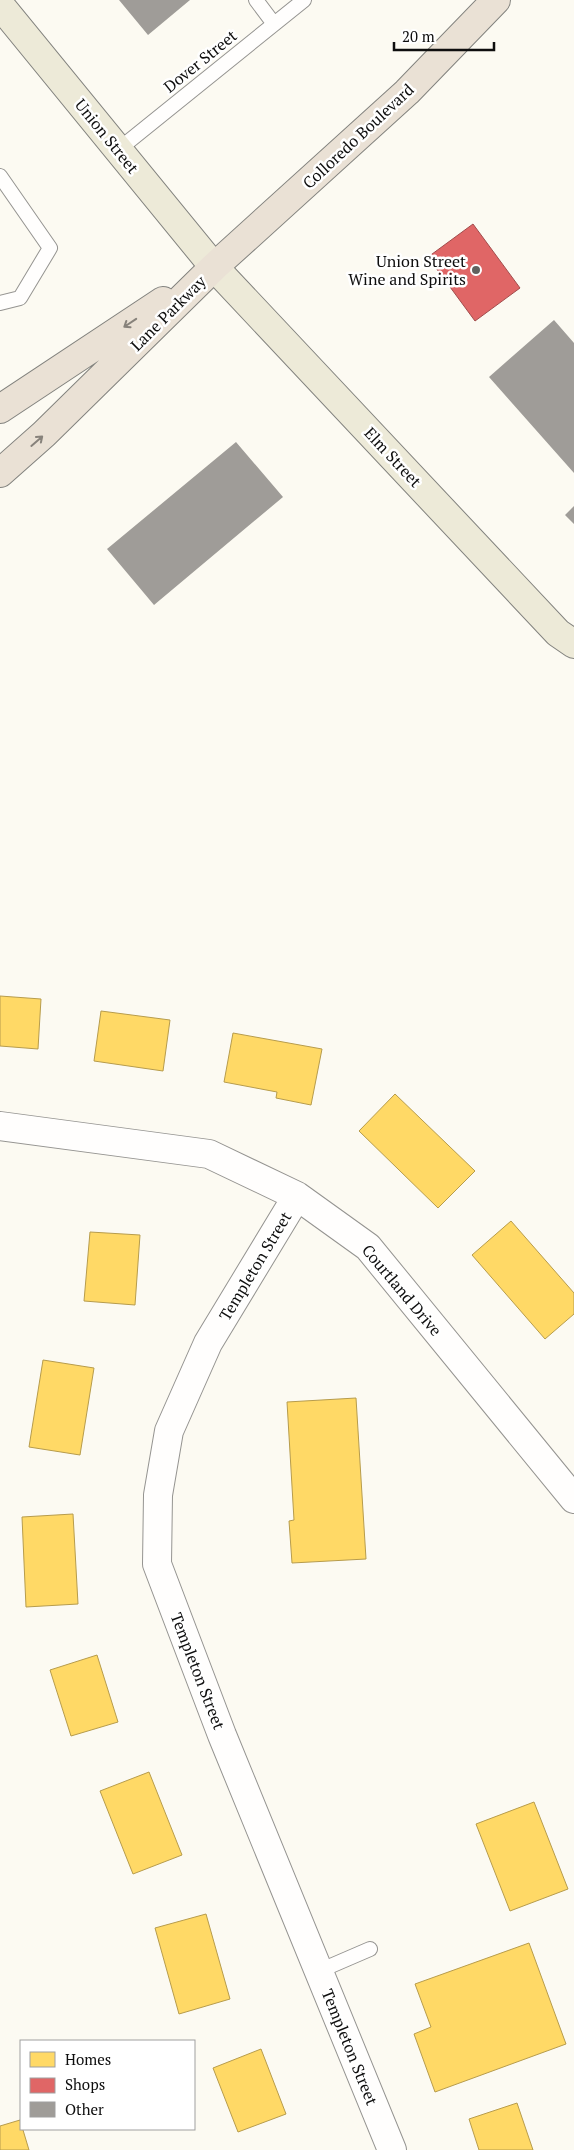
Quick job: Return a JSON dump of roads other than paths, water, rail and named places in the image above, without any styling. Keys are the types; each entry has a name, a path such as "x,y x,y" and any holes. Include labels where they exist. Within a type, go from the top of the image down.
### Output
{"highway":[{"name":"Colloredo Boulevard","path":"214,267 408,92 496,0"},
{"name":"Lane Parkway","path":"0,409 214,267"},
{"name":"Lane Parkway","path":"0,473 44,434 214,267"}],"main road":[{"name":"Union Street","path":"0,5 214,267"},
{"name":"Elm Street","path":"214,267 558,633 574,644"}],"street":[{"name":"Courtland Drive","path":"0,1126 209,1154 297,1196 368,1247 574,1498"},
{"name":"Templeton Street","path":"297,1196 208,1343 169,1430 158,1496 157,1564 222,1735 392,2150"}],"lane":[{"path":"256,0 274,24"},
{"name":"Dover Street","path":"118,150 304,0"},
{"path":"0,176 50,248 20,298 0,303"},
{"path":"318,1971 370,1949"}],"place":[{"name":"Union Street Wine and Spirits","path":"476,270"}]}
